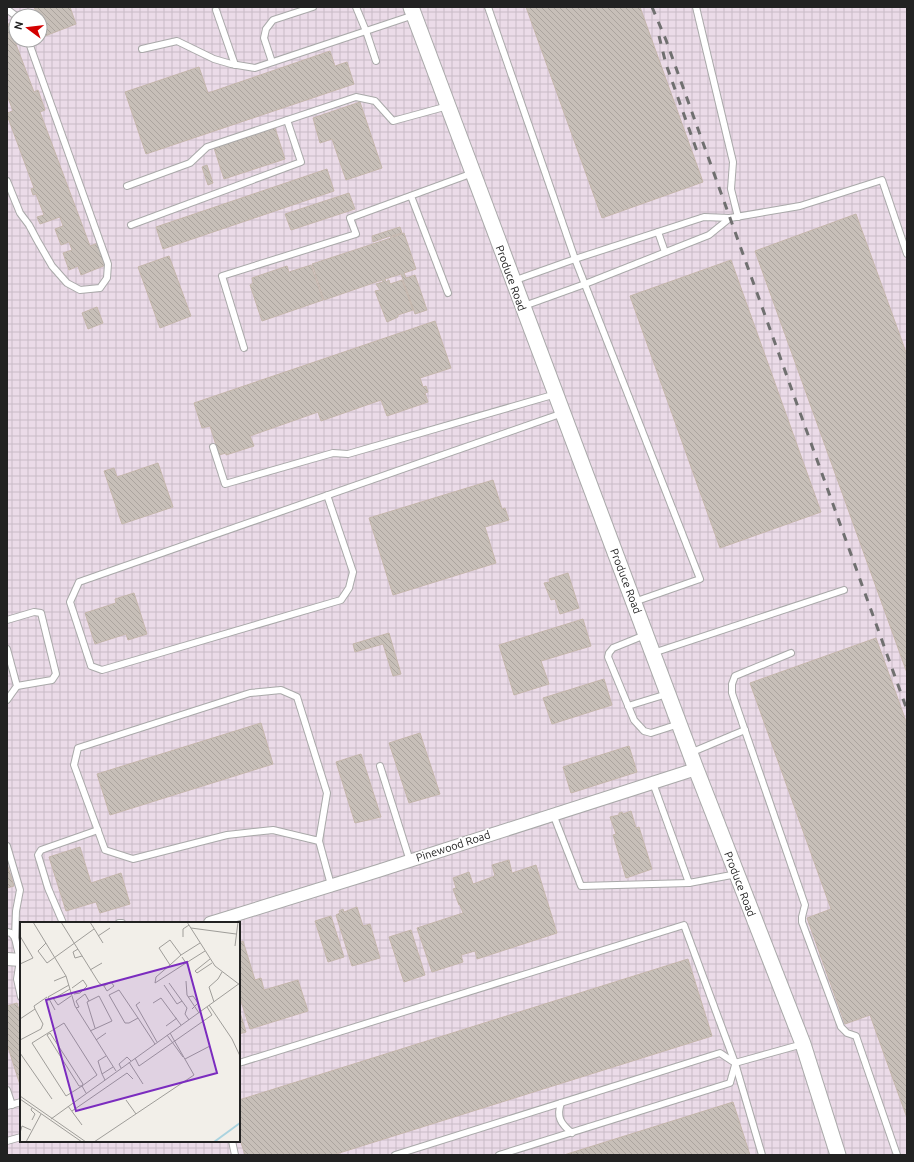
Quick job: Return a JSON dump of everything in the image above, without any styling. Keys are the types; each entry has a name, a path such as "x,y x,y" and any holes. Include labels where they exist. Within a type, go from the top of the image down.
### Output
{"street":[{"name":"Produce Road","path":"412,11 696,769 803,1044 838,1155"},
{"name":"Pinewood Road","path":"213,922 696,769"},
{"path":"7,959 20,960"}],"lane":[{"path":"272,62 264,38 266,28 273,20 313,7"},
{"path":"356,7 366,30 376,60"},
{"path":"488,7 575,259 700,579 634,602"},
{"path":"696,7 733,162 731,189 738,217"},
{"path":"216,10 234,65"},
{"path":"142,50 177,41 214,59 234,65 255,68 366,30 412,11"},
{"path":"7,181 20,212 57,271 67,283 80,290 100,288 107,278 108,264 31,48"},
{"path":"127,186 190,163 206,147 356,97 375,101 393,122 448,106"},
{"path":"131,226 301,162 287,120"},
{"path":"244,348 222,276 356,234 350,218 473,173"},
{"path":"512,281 704,217 730,218 800,206 882,180 907,254"},
{"path":"411,196 448,293"},
{"path":"522,307 709,235 730,218"},
{"path":"658,232 665,252"},
{"path":"213,447 225,484 333,453 348,454 556,394"},
{"path":"327,495 353,572 349,588 341,600 102,670 91,666 70,602 79,582 562,412"},
{"path":"653,653 844,590"},
{"path":"7,620 34,612 41,612 56,674 52,680 17,686 7,700"},
{"path":"646,634 613,648 608,657 634,720 644,731 651,733 679,724"},
{"path":"7,649 17,686"},
{"path":"791,653 735,676 732,684 732,693 805,905 802,922 841,1028 847,1033 856,1036 896,1155"},
{"path":"320,840 273,830 227,835 133,859 105,850 74,765 78,748 250,693 281,690 297,698 327,793 320,840 332,885"},
{"path":"628,706 668,693"},
{"path":"690,753 745,730"},
{"path":"380,766 410,860"},
{"path":"653,783 688,883"},
{"path":"553,814 581,886 688,883 737,874"},
{"path":"63,922 48,888 38,855 41,850 98,830"},
{"path":"7,846 20,890 16,911 15,938 20,956"},
{"path":"240,1063 684,925 735,1063 762,1155"},
{"path":"7,932 11,933 15,938"},
{"path":"20,965 17,979 20,992"},
{"path":"395,1155 720,1053 735,1063 803,1044"},
{"path":"499,1155 730,1083 735,1063"},
{"path":"7,1090 9,1105 20,1102"},
{"path":"561,1103 558,1111 563,1126 572,1133"},
{"path":"7,1141 20,1137"},
{"path":"232,1142 236,1155"},
{"path":"414,1155 416,1148"}],"shaded area":[{"path":"7,7 907,7 907,1155 7,1155"}],"building":[{"path":"70,7 76,24 48,35 48,8 34,8"},
{"path":"526,7 640,7 703,182 602,218"},
{"path":"8,23 8,48 17,48 34,92 38,90 45,110 40,112 90,246 98,243 106,265 81,275 78,266 69,270 63,253 72,250 69,242 61,245 55,229 63,226 60,217 40,224 37,217 44,215 36,194 33,195 31,189 34,188 7,115 7,113 13,111 7,95"},
{"path":"330,51 335,66 347,62 354,84 146,154 125,92 199,67 208,93"},
{"path":"360,102 382,168 346,180 332,139 320,143 313,118"},
{"path":"275,128 285,159 224,179 214,148"},
{"path":"207,165 213,183 208,185 202,167"},
{"path":"327,169 334,191 163,249 156,227"},
{"path":"349,193 355,209 291,230 285,214"},
{"path":"856,214 907,355 907,673 755,251"},
{"path":"400,227 402,233 392,236 393,237 404,233 416,269 404,273 406,278 415,275 427,310 415,314 401,274 385,279 386,282 389,280 390,284 402,280 413,310 398,315 398,317 387,322 375,291 380,290 376,284 383,282 382,280 324,300 312,264 391,238 390,236 373,242 372,236"},
{"path":"169,256 191,316 160,328 138,267"},
{"path":"731,260 821,512 720,548 630,296"},
{"path":"311,265 323,300 262,321 250,285 253,283 252,278 287,266 289,272"},
{"path":"97,307 103,323 88,329 82,313"},
{"path":"435,321 451,368 420,378 423,387 426,386 428,392 425,393 428,402 387,416 381,400 321,421 318,412 250,436 254,446 226,455 226,453 219,455 210,426 202,428 194,403"},
{"path":"158,463 173,507 122,524 104,471 114,468 117,477"},
{"path":"493,480 502,509 505,508 509,520 485,527 496,563 393,595 369,518"},
{"path":"568,573 579,608 560,614 555,599 551,600 544,583 550,582 549,579"},
{"path":"134,593 147,634 128,640 126,634 95,644 85,613 116,603 115,599"},
{"path":"583,619 591,646 541,661 549,684 514,695 499,645"},
{"path":"389,633 401,674 393,676 383,644 355,652 353,644"},
{"path":"876,638 907,724 907,1118 870,1015 845,1024 807,918 831,909 750,683"},
{"path":"604,679 612,705 552,724 543,698"},
{"path":"261,723 273,764 110,815 97,774"},
{"path":"420,733 440,794 409,803 389,743"},
{"path":"629,746 637,772 571,793 563,767"},
{"path":"361,754 381,817 355,823 336,762"},
{"path":"631,811 636,828 639,827 652,869 626,878 613,835 616,834 610,817 619,815 619,813 622,812 623,814"},
{"path":"80,847 91,883 121,873 130,904 100,913 96,902 66,911 49,857"},
{"path":"509,860 512,873 536,865 557,933 477,959 475,951 461,955 463,962 432,972 417,928 463,913 453,889 456,888 453,878 469,872 473,884 495,876 492,865"},
{"path":"7,864 14,886 7,888"},
{"path":"357,907 363,926 370,924 380,958 352,966 336,915 343,909 344,912"},
{"path":"331,916 344,957 328,962 315,921"},
{"path":"411,930 425,975 404,982 389,937"},
{"path":"243,941 255,980 261,978 264,990 298,980 308,1011 250,1029 240,998 240,942"},
{"path":"688,959 712,1036 333,1155 245,1155 240,1139 240,1100"},
{"path":"17,1003 20,1013 20,1085 7,1044 7,1006"},
{"path":"240,1012 246,1032 240,1034"},
{"path":"733,1102 750,1155 564,1155"}],"railway":[{"path":"652,7 666,40 907,710"},
{"path":"659,36 666,64 699,157"}]}
